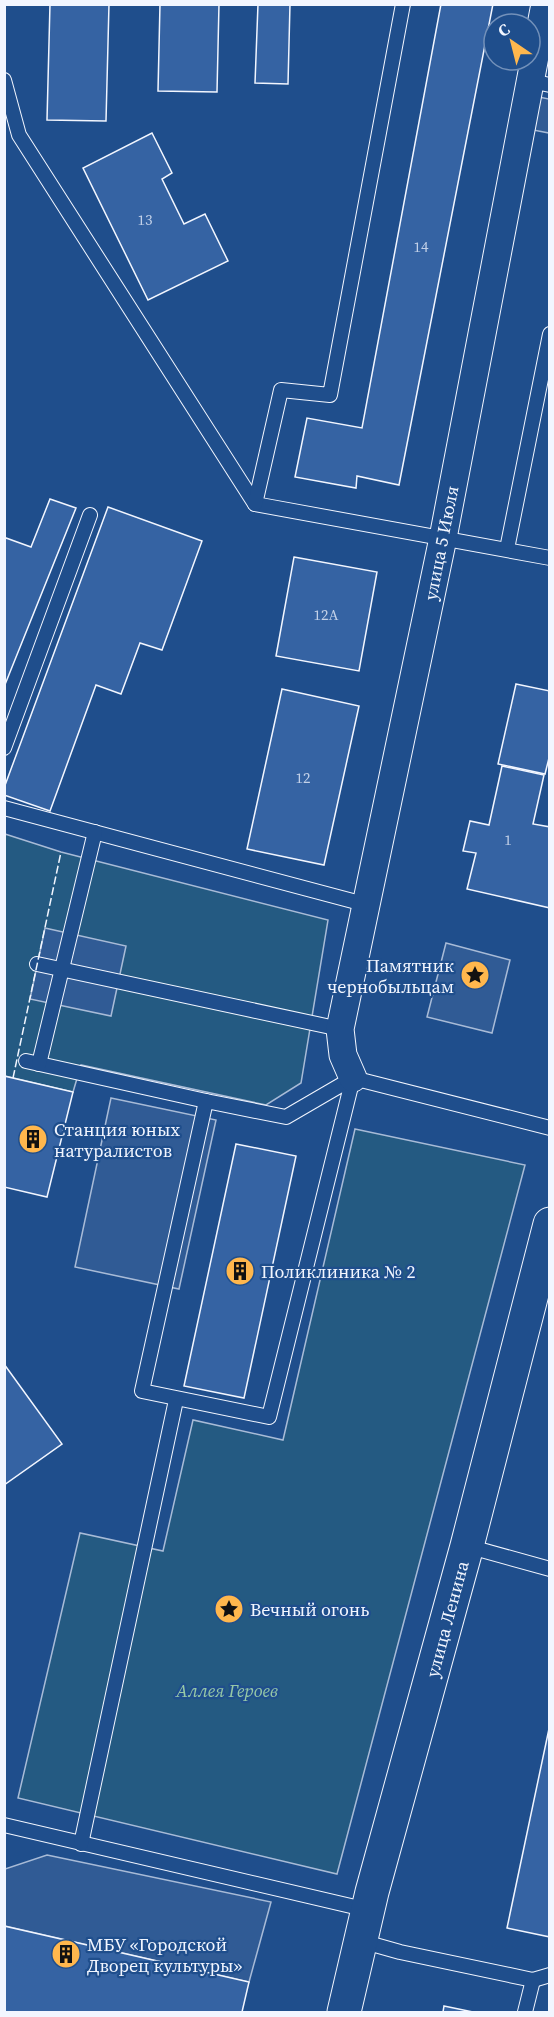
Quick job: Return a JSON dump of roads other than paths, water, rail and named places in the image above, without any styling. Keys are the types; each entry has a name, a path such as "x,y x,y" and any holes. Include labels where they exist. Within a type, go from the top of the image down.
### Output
{"street":[{"name":"улица 5 Июля","path":"353,1078 343,1055 340,1029 364,904 540,83 545,4"},
{"name":"улица Ленина","path":"344,2013 364,1926 467,1546 549,1224"}],"lane":[{"path":"255,504 281,390 330,395 403,4"},
{"path":"4,80 19,135 255,504 549,558"},
{"path":"507,549 549,334"},
{"path":"4,748 90,515"},
{"path":"4,808 364,904"},
{"path":"95,832 62,969 32,1062 286,1117 353,1078 549,1128"},
{"path":"37,964 340,1029"},
{"path":"206,1101 142,1391 176,1400 269,1416 353,1078"},
{"path":"81,1844 176,1400"},
{"path":"467,1546 549,1569"},
{"path":"4,1826 81,1844 364,1926 400,1952 533,1980 549,1975"},
{"path":"525,2013 533,1980"}],"place":[{"name":"Памятник чернобыльцам","path":"475,975"},
{"name":"Станция юных натуралистов","path":"33,1139"},
{"name":"Поликлиника № 2","path":"240,1271"},
{"name":"Вечный огонь","path":"229,1609"},
{"name":"МБУ «Городской Дворец культуры»","path":"66,1954"}],"park label":[{"name":"Аллея Героев","path":"227,1690"}]}
